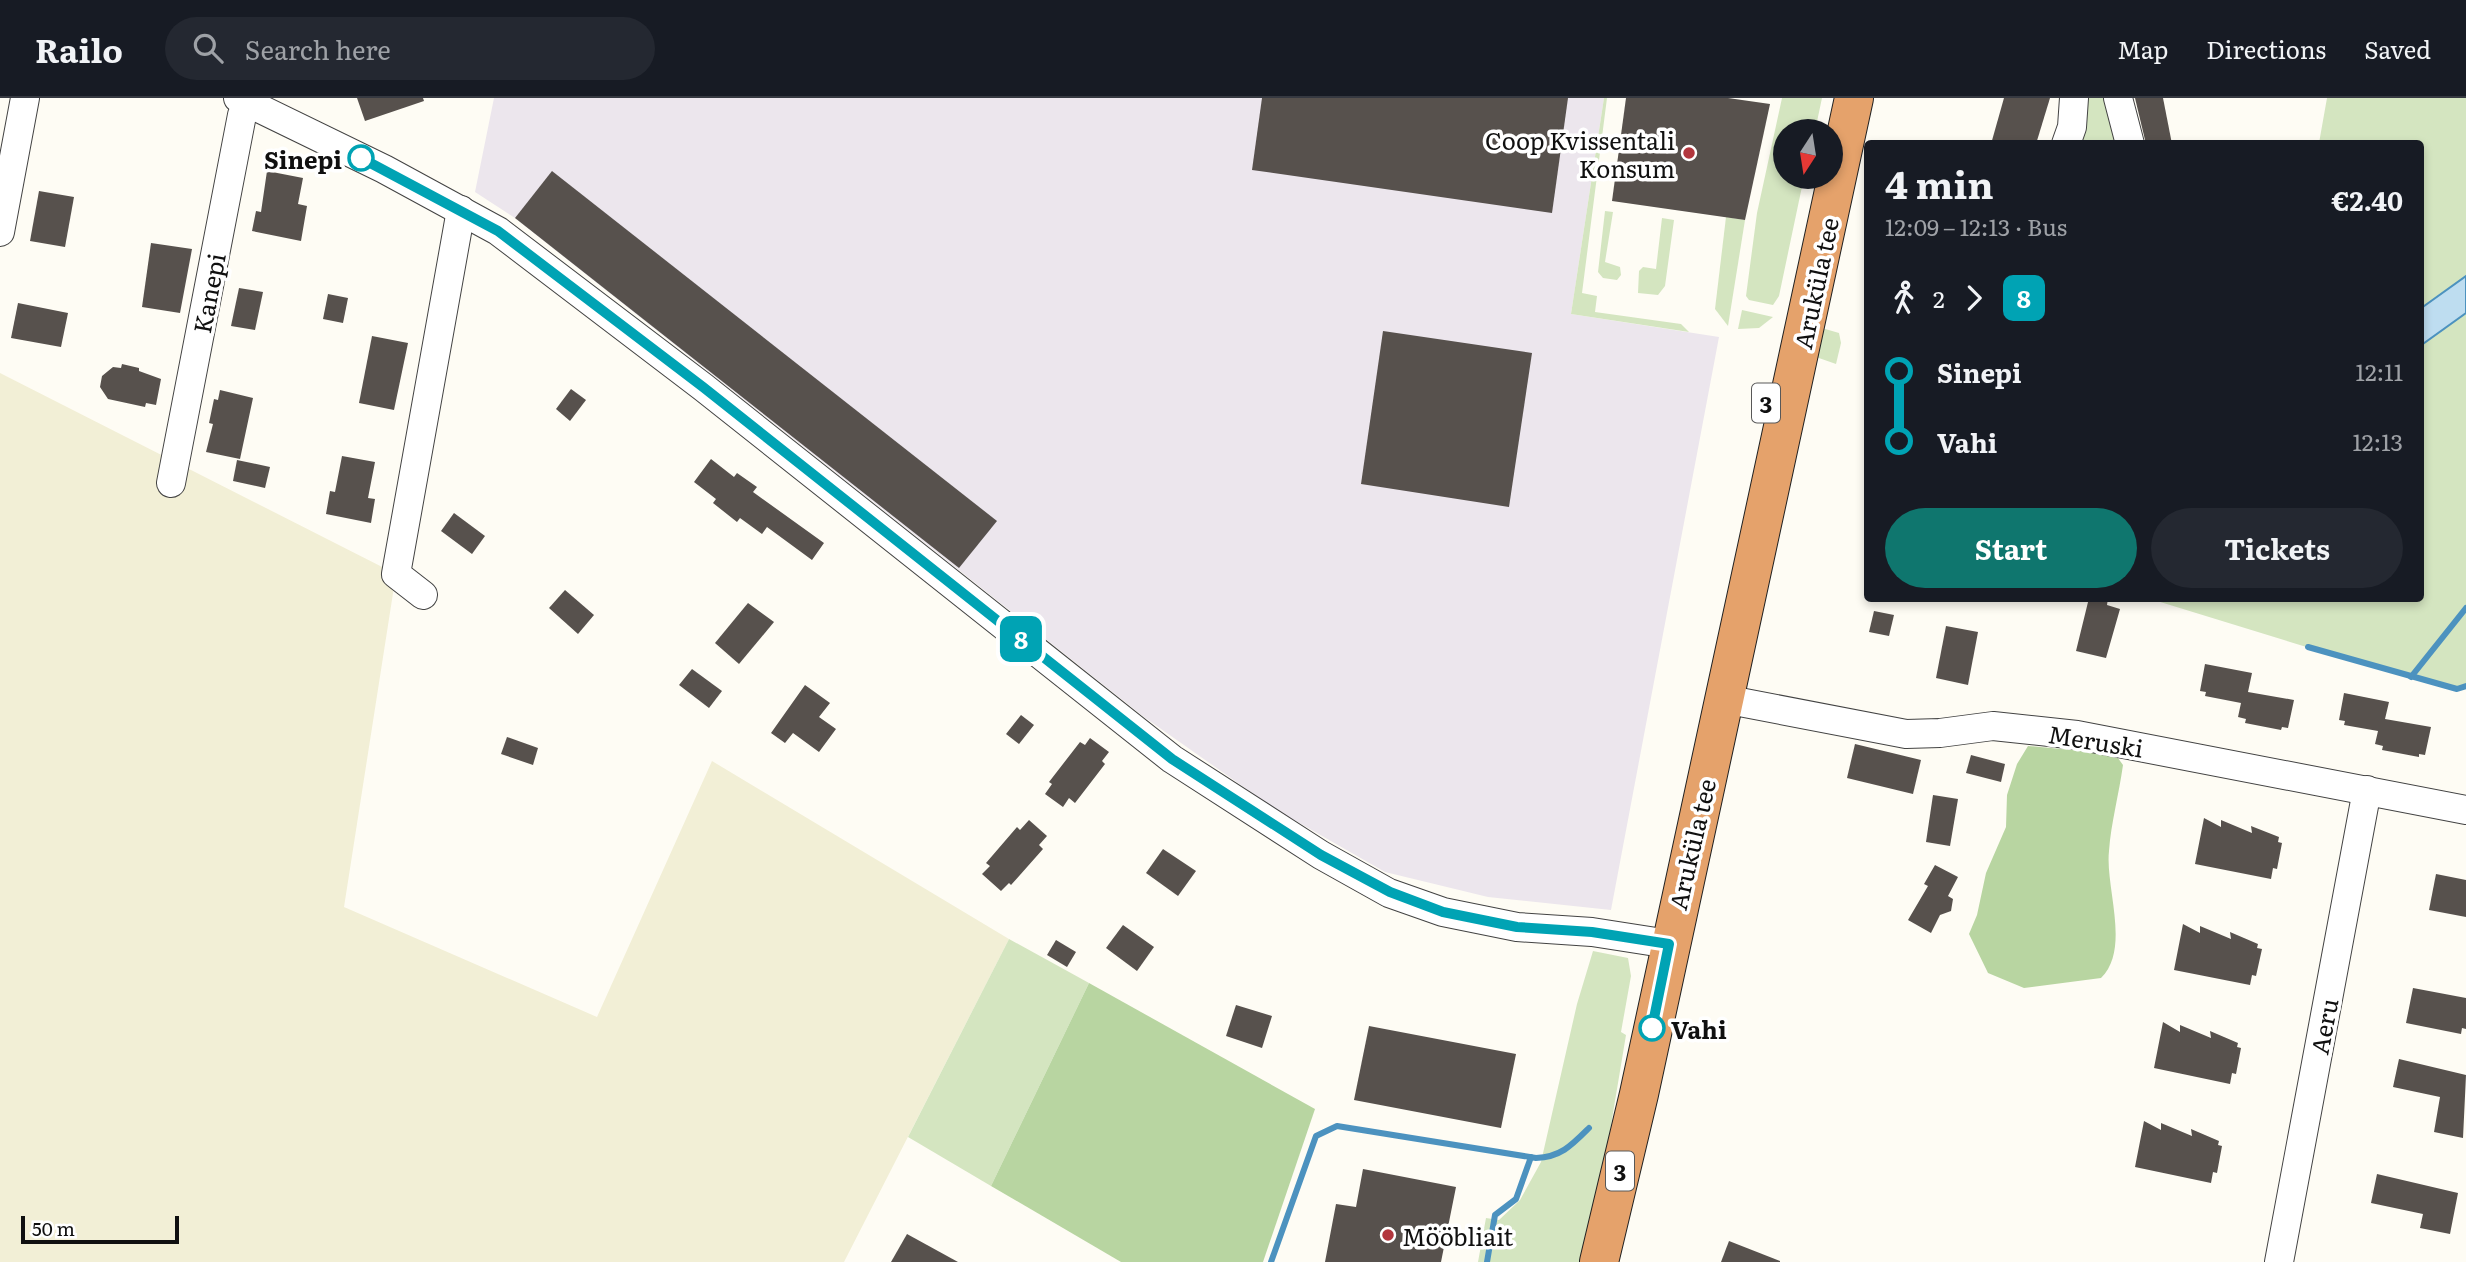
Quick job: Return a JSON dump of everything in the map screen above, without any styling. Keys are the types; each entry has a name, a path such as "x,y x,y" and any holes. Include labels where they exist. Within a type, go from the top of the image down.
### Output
{"highway":[{"path":"1828,119 1832,98"},
{"name":"Aruküla tee","path":"1599,1262 1639,1094 1669,944 1737,631 1750,585 1854,98"},
{"name":"Aruküla tee","path":"1737,631 1738,585 1750,486 1812,189"}],"street":[{"path":"0,232 25,98"},
{"path":"2067,140 2072,127 2074,98"},
{"path":"2118,98 2129,140"},
{"path":"243,100 498,231 703,387 1172,759 1321,855 1390,892 1443,912 1517,927 1592,932 1669,944"},
{"name":"Kanepi","path":"171,483 243,100"},
{"path":"423,595 397,574 461,210"},
{"name":"Meruski","path":"1724,699 1906,734 1940,733 1993,726 2077,735 2466,810"},
{"name":"Aeru","path":"2279,1262 2367,790"}],"shaded area":[{"path":"494,98 1604,98 1571,314 1719,337 1611,910 1488,897 1385,872 1275,809 1144,717 515,218 475,192"},
{"path":"0,373 396,574 344,907 597,1017 712,761 1009,939 844,1262 0,1262"}],"green space":[{"path":"1604,98 1607,98 1582,293 1597,296 1595,312 1681,324 1689,332 1571,314"},
{"path":"1782,98 1822,98 1818,119 1777,119"},
{"path":"2079,98 2111,98 2123,140 2073,140"},
{"path":"2327,98 2466,98 2466,688 2457,689 2375,668 2160,602 2424,602 2424,140 2320,140"},
{"path":"1773,139 1773,189 1801,189 1779,296 1773,305 1749,300 1746,296 1757,213"},
{"path":"1605,211 1613,212 1605,262 1620,267 1621,275 1617,280 1603,278 1598,272"},
{"path":"1726,217 1745,220 1728,326 1715,309"},
{"path":"1662,218 1674,220 1665,286 1658,295 1638,293 1639,271 1643,267 1656,269"},
{"path":"1742,310 1773,317 1759,328 1738,329"},
{"path":"1815,326 1839,333 1841,343 1836,364 1816,357"},
{"path":"2028,746 2115,754 2123,765 2109,851 2116,935 2110,966 2101,978 2024,988 1988,973 1969,934 1977,915 1986,873 2006,827 2007,795 2017,764"},
{"path":"1009,939 1089,983 991,1186 908,1137"},
{"path":"1593,951 1628,958 1631,976 1621,1032 1626,1035 1607,1149 1579,1262 1478,1262 1486,1218 1499,1220 1520,1200 1541,1162 1577,1004"},
{"path":"1089,983 1315,1109 1263,1262 1121,1262 991,1186"}],"water":[{"path":"2466,276 2466,313 2424,343 2424,306"}],"building":[{"path":"357,98 423,98 424,101 365,121"},
{"path":"1262,98 1568,98 1552,213 1252,170"},
{"name":"Coop Kvissentali Konsum","path":"1626,98 1728,98 1770,104 1745,220 1612,201"},
{"path":"2004,98 2050,98 2037,140 1992,140"},
{"path":"2135,98 2163,98 2171,140 2145,140"},
{"path":"267,171 303,178 298,204 307,206 301,241 252,231 256,211 261,212"},
{"path":"552,171 997,521 959,568 515,218"},
{"path":"39,191 74,197 65,247 30,241"},
{"path":"151,243 192,249 180,313 142,307"},
{"path":"239,288 263,292 255,330 231,326"},
{"path":"328,294 348,298 343,323 323,319"},
{"path":"18,303 68,313 61,347 11,338"},
{"path":"1383,331 1532,353 1509,507 1361,484"},
{"path":"372,336 408,343 394,410 359,403"},
{"path":"122,364 139,368 139,371 161,379 156,405 146,403 145,407 108,399 100,387 102,376 113,367 121,368"},
{"path":"571,389 586,400 570,421 556,409"},
{"path":"220,390 253,398 240,459 206,452 213,424 209,423 214,399 218,400"},
{"path":"342,456 375,462 368,498 375,499 371,523 326,514 330,491 335,492"},
{"path":"711,459 734,477 737,473 757,487 753,492 824,543 812,560 767,527 762,534 740,518 737,522 713,503 716,499 694,482"},
{"path":"237,460 270,467 265,488 233,481"},
{"path":"454,513 485,536 472,554 441,531"},
{"path":"565,590 594,615 578,634 549,608"},
{"path":"2088,602 2107,602 2107,605 2120,609 2106,658 2076,651"},
{"path":"748,603 774,622 739,664 715,643"},
{"path":"1874,611 1894,615 1889,636 1869,632"},
{"path":"1946,626 1978,632 1968,685 1936,678"},
{"path":"2205,664 2252,673 2248,692 2294,700 2288,728 2282,727 2281,730 2245,723 2246,719 2238,717 2241,703 2205,696 2206,692 2200,691"},
{"path":"692,669 722,691 709,708 679,685"},
{"path":"805,685 830,703 819,717 836,729 819,752 793,733 785,743 771,733"},
{"path":"2344,693 2389,702 2385,719 2431,727 2425,755 2419,754 2419,757 2382,750 2383,746 2375,744 2378,731 2344,725 2345,721 2339,720"},
{"path":"1021,715 1034,725 1019,744 1006,734"},
{"path":"507,737 538,748 533,765 501,754"},
{"path":"1090,738 1109,752 1102,761 1105,764 1075,803 1069,798 1063,807 1045,794 1052,784 1049,782 1080,742 1085,745"},
{"path":"1855,744 1921,760 1913,794 1847,778"},
{"path":"1971,755 2005,764 2001,782 1966,773"},
{"path":"1933,795 1958,799 1950,846 1926,842"},
{"path":"2204,818 2221,827 2221,820 2252,833 2251,826 2279,837 2278,842 2282,843 2277,869 2273,868 2271,879 2195,864"},
{"path":"1029,820 1047,836 1039,845 1043,849 1011,885 1009,883 1001,891 982,874 990,866 986,863 1017,827 1020,830"},
{"path":"1163,849 1196,871 1178,896 1146,873"},
{"path":"1935,865 1958,877 1948,896 1953,899 1951,911 1940,915 1931,933 1908,920 1928,886 1924,884"},
{"path":"2436,874 2466,880 2466,917 2429,910"},
{"path":"2183,924 2200,933 2200,926 2231,939 2230,932 2258,944 2257,948 2262,949 2256,976 2252,975 2250,985 2174,970"},
{"path":"1123,925 1154,947 1137,971 1106,948"},
{"path":"1056,940 1076,952 1067,967 1047,955"},
{"path":"2413,988 2466,998 2466,1029 2462,1028 2461,1034 2406,1023"},
{"path":"1236,1005 1272,1016 1262,1048 1226,1036"},
{"path":"2163,1022 2180,1032 2180,1025 2211,1038 2210,1031 2238,1043 2237,1047 2241,1048 2236,1074 2232,1073 2230,1084 2154,1068"},
{"path":"1369,1026 1516,1054 1501,1128 1354,1100"},
{"path":"2399,1059 2466,1075 2463,1138 2434,1132 2440,1097 2393,1087"},
{"path":"2144,1121 2161,1130 2161,1123 2192,1136 2191,1129 2219,1141 2218,1145 2222,1146 2217,1173 2213,1172 2211,1183 2135,1167"},
{"name":"Mööbliait","path":"1363,1169 1456,1187 1441,1262 1325,1262 1336,1204 1356,1207"},
{"path":"2377,1174 2458,1193 2450,1234 2420,1228 2423,1214 2371,1203"},
{"path":"907,1234 958,1262 891,1262"},
{"path":"1729,1241 1780,1261 1780,1262 1721,1262"}],"waterway":[{"path":"2411,677 2466,608"},
{"path":"2308,647 2457,689 2466,686"},
{"path":"1271,1262 1316,1136 1337,1126 1536,1158 1559,1153 1589,1128"},
{"path":"1487,1262 1495,1215 1516,1199 1531,1157"}],"bus line":[{"name":"8","path":"361,158 498,231 703,387 1172,759 1321,855 1390,892 1443,912 1517,927 1592,932 1669,944 1652,1028"}],"place":[{"name":"Coop Kvissentali Konsum","path":"1689,153"},
{"name":"Sinepi","path":"361,158"},
{"name":"Vahi","path":"1652,1028"},
{"name":"Mööbliait","path":"1388,1235"}]}
